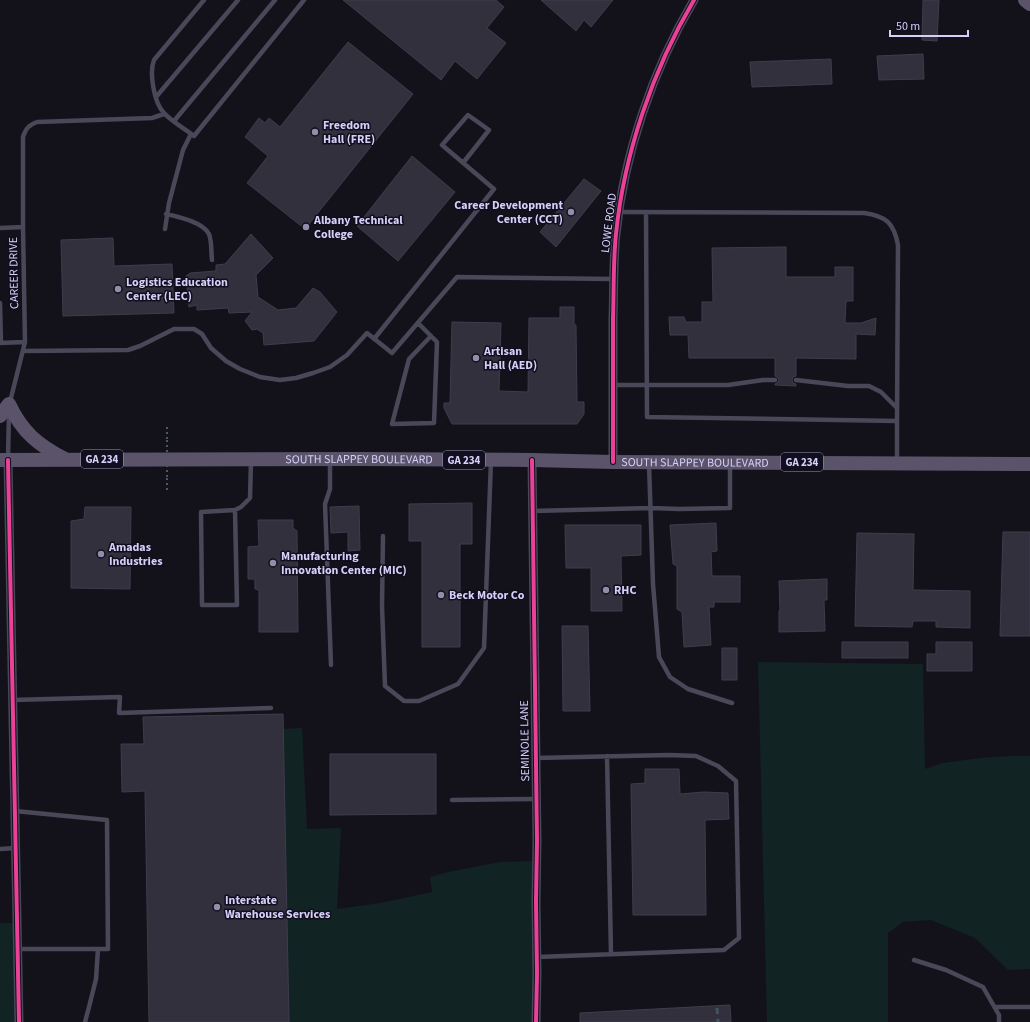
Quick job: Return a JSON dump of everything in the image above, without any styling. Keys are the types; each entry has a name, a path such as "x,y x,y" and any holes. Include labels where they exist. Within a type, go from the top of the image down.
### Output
{"main road":[{"path":"1025,0 1030,4"},
{"path":"0,416 10,404 20,423 30,437 50,451 67,460"},
{"name":"SOUTH SLAPPEY BOULEVARD","path":"4,460 330,459 1030,464"}],"street":[{"name":"LOWE ROAD","path":"613,462 612,385 614,257 619,212 634,142 652,88 673,39 694,0"},
{"path":"4,460 13,700 19,1022"},
{"name":"SEMINOLE LANE","path":"532,460 536,799 536,1022"}],"lane":[{"path":"204,0 152,64 152,85 160,108 164,114 194,136 304,0"},
{"path":"156,97 238,0"},
{"path":"174,121 275,0"},
{"path":"23,227 23,137 25,129 37,122 152,118 164,114"},
{"path":"374,339 494,189 462,163 442,145 468,115 489,130 462,163"},
{"path":"165,229 166,214 183,150 191,134"},
{"path":"619,212 864,213 874,214 887,220 896,234 898,245 897,463"},
{"path":"646,212 647,417 897,421"},
{"path":"166,214 188,220 205,229 208,234 212,260"},
{"name":"CAREER DRIVE","path":"0,228 23,227 25,342 10,404 4,460"},
{"path":"23,350 128,350 140,346 174,329 194,329 202,334 211,348 226,361 240,369 260,377 280,380 313,374 330,367 346,355 367,333 392,353 457,277 614,279"},
{"path":"0,303 1,343 25,342"},
{"path":"418,323 431,336 437,342 434,423 392,424 409,359 431,336"},
{"path":"612,385 728,385 763,380 775,380"},
{"path":"796,380 848,386 869,386 881,392 897,408"},
{"path":"235,510 237,605 202,605 201,512 235,510 241,507 250,498 252,459"},
{"path":"330,459 330,490 325,504 331,665"},
{"path":"383,536 382,606 384,686 404,701 419,701 458,684 484,648 491,460"},
{"path":"649,462 653,584 659,656 670,677 688,689 732,703"},
{"path":"532,511 730,508 730,462"},
{"path":"13,700 120,697 119,713 271,708"},
{"path":"535,758 669,755 696,756 718,766 736,781 739,938 724,950 537,957"},
{"path":"607,756 611,954"},
{"path":"452,800 536,799"},
{"path":"15,811 107,820 108,949 18,949"},
{"path":"0,848 16,848"},
{"path":"85,1022 96,979 98,949"},
{"path":"914,960 946,970 983,987 999,1015 999,1022"},
{"path":"995,1007 1030,1007"}],"path":[{"path":"167,427 167,490"}],"shaded area":[{"path":"758,662 923,664 925,769 943,763 980,758 1030,756 1030,969 1008,970 975,938 931,920 903,922 888,933 888,1022 767,1022"},
{"path":"302,728 307,829 341,828 337,909 380,903 432,892 430,877 448,872 500,862 536,861 536,1022 289,1022 283,729"},
{"path":"0,923 17,923 19,1022 0,1022"}],"building":[{"path":"343,0 496,0 504,7 487,28 506,43 477,79 455,61 441,80"},
{"path":"541,0 613,0 591,27 584,20 576,31"},
{"path":"923,0 939,0 937,41 922,40"},
{"name":"Freedom Hall (FRE)","path":"348,42 413,94 305,229 247,183 268,156 245,137 259,118 265,123 269,118 280,127"},
{"path":"923,54 924,79 879,80 877,56"},
{"path":"831,59 832,84 752,87 750,62"},
{"path":"412,156 455,192 398,261 357,226"},
{"name":"Career Development Center (CCT)","path":"584,179 601,191 556,247 540,232"},
{"path":"251,234 273,258 256,275 258,297 278,310 296,308 313,288 320,292 337,312 314,341 264,345 263,333 257,329 252,330 245,321 252,312 229,313 228,308 197,310 197,305 189,307 186,276 190,273 216,271 216,265 225,264"},
{"name":"Logistics Education Center (LEC)","path":"113,238 114,266 172,264 174,313 63,316 61,240"},
{"path":"786,247 786,277 835,277 835,267 853,267 853,301 846,301 845,323 861,323 876,318 875,335 856,334 856,359 796,358 796,376 793,377 792,380 796,386 775,385 779,380 775,376 775,358 689,358 688,335 670,335 669,317 684,317 686,322 702,322 702,302 713,302 712,248"},
{"name":"Artisan Hall (AED)","path":"560,307 574,307 574,325 576,325 577,402 584,402 584,414 577,424 452,424 444,408 444,403 450,403 452,322 501,323 499,391 528,392 529,318 560,318"},
{"name":"Beck Motor Co","path":"472,503 472,544 460,544 460,647 422,647 422,541 409,541 409,504"},
{"path":"359,506 360,550 348,551 348,532 331,533 330,507"},
{"name":"Amadas Industries","path":"85,507 131,507 130,589 71,588 71,521 84,519"},
{"name":"Manufacturing Innovation Center (MIC)","path":"258,520 293,520 293,528 297,531 298,632 259,632 259,590 255,589 255,579 248,579 248,547 259,546"},
{"path":"716,523 717,551 711,552 712,576 740,576 740,602 714,602 714,607 709,607 711,645 684,647 682,612 677,609 677,566 673,564 670,525"},
{"name":"RHC","path":"565,525 641,525 641,555 621,556 622,611 591,611 591,568 566,568"},
{"path":"1003,532 1030,532 1030,636 1000,636"},
{"path":"857,533 914,534 913,590 970,591 970,628 936,627 936,621 913,621 912,627 855,626"},
{"path":"827,579 827,600 824,600 825,631 779,632 779,581"},
{"path":"562,626 588,626 590,711 563,711"},
{"path":"842,642 908,642 908,658 842,658"},
{"path":"936,642 972,642 972,671 927,671 927,654 936,654"},
{"path":"722,648 737,648 737,680 722,680"},
{"name":"Interstate Warehouse Services","path":"283,714 289,1022 149,1022 145,791 122,792 121,744 144,744 143,717"},
{"path":"330,754 436,754 436,814 330,815"},
{"path":"645,769 679,769 680,794 704,792 728,793 729,819 705,820 706,915 633,915 631,784 645,783"},
{"path":"730,1005 731,1022 580,1022 580,1013"}],"railway":[{"path":"717,1008 718,1022"}],"cycle path":[{"path":"613,462 614,266 620,204 633,143 653,83 679,27 694,0"},
{"path":"8,460 19,1022"},
{"path":"532,460 537,841 536,1022"}],"place":[{"name":"Freedom Hall (FRE)","path":"315,132"},
{"name":"Career Development Center (CCT)","path":"571,212"},
{"name":"Albany Technical College","path":"306,227"},
{"name":"Logistics Education Center (LEC)","path":"118,289"},
{"name":"Artisan Hall (AED)","path":"476,358"},
{"name":"Amadas Industries","path":"101,554"},
{"name":"Manufacturing Innovation Center (MIC)","path":"273,563"},
{"name":"RHC","path":"606,590"},
{"name":"Beck Motor Co","path":"441,595"},
{"name":"Interstate Warehouse Services","path":"217,907"}]}
